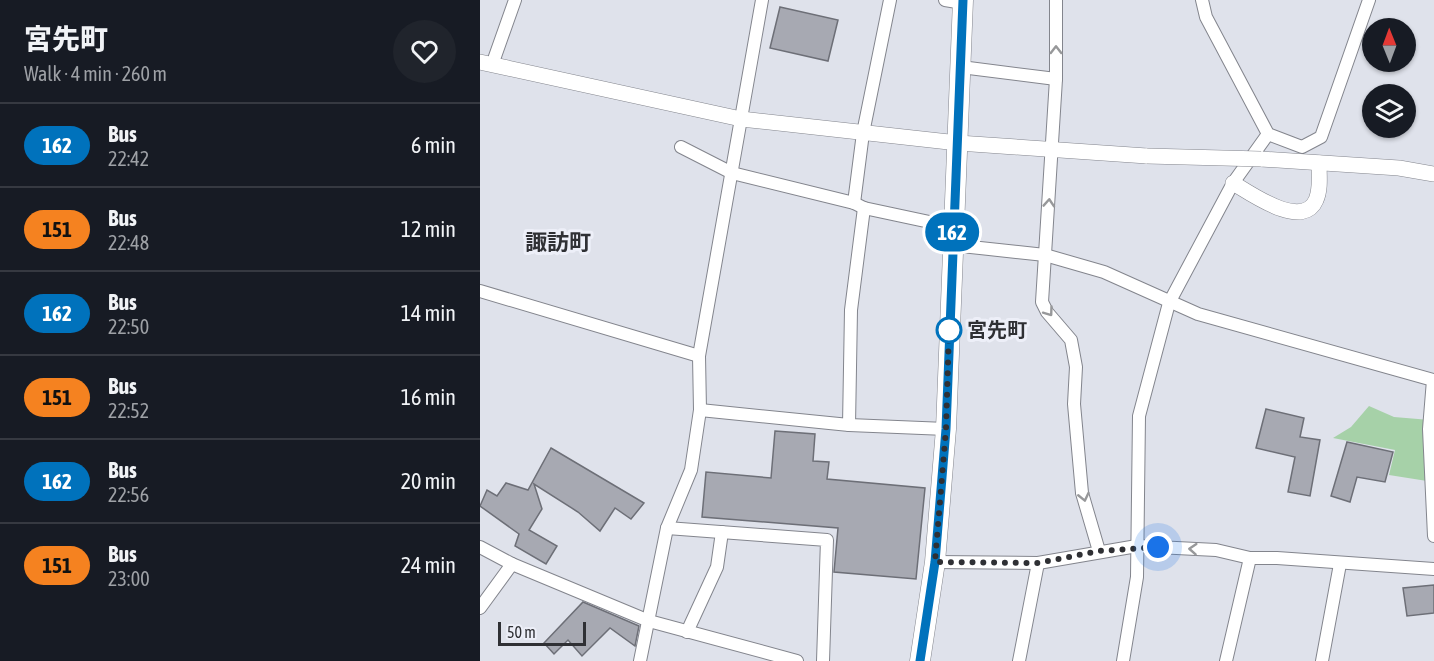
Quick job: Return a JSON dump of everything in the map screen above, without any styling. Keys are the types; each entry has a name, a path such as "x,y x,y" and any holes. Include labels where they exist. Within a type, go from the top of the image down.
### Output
{"main road":[{"path":"920,661 935,562 946,429 960,67 957,1"}],"street":[{"path":"514,0 486,63 741,119 1053,151 1261,159 1399,168 1434,174"},
{"path":"640,661 667,528 691,470 700,410 699,356 762,0"},
{"path":"849,425 851,310 863,133 890,0"},
{"path":"1056,0 1053,151 1042,302 1047,312 1071,340 1076,367 1074,404 1082,493 1099,551"},
{"path":"1202,0 1206,17 1268,134 1302,147 1321,137 1369,0"},
{"path":"960,67 1056,79"},
{"path":"1123,661 1137,577 1139,416 1168,303 1233,183 1268,134"},
{"path":"681,147 732,173 859,205 952,236 1045,255 1104,272 1168,303 1198,314 1433,380 1429,429 1434,536"},
{"path":"1233,183 1273,206 1294,213 1307,210 1316,203 1319,163"},
{"path":"480,291 699,356"},
{"path":"700,410 849,425 946,429"},
{"path":"667,528 827,540 823,661"},
{"path":"687,632 717,567 722,532"},
{"path":"935,562 1038,563 1137,546 1216,550 1250,558 1434,569"},
{"path":"480,547 512,564 649,621 797,661"},
{"path":"1226,661 1250,558"},
{"path":"1019,661 1038,563"},
{"path":"480,608 512,564"},
{"path":"1322,661 1340,564"}],"green space":[{"path":"1369,406 1394,417 1430,420 1427,481 1389,475 1395,450 1333,438 1351,427"}],"building":[{"path":"780,7 838,20 828,61 770,48"},
{"path":"1266,409 1304,418 1300,437 1320,440 1310,496 1288,492 1295,457 1256,448"},
{"path":"775,431 815,434 813,461 829,462 827,479 925,488 916,579 834,572 838,528 702,517 706,472 771,478"},
{"path":"1347,442 1393,452 1385,482 1357,477 1350,502 1331,496"},
{"path":"551,448 644,503 631,519 615,508 600,531 578,512 534,484 542,509 529,530 557,546 546,564 515,546 519,534 480,506 487,490 497,496 506,483 528,490"},
{"path":"1434,585 1434,613 1407,616 1403,588"},
{"path":"583,602 639,626 635,646 610,628 582,656 568,640 554,654 544,643"}],"bus line":[{"name":"162","path":"920,661 935,562 946,429 963,0"}],"place":[{"name":"宮先町","path":"949,330"}],"district":[{"name":"諏訪町","path":"558,242"}],"route":[{"path":"949,330 946,429 935,562 1038,563 1099,551 1137,546 1158,547"}]}
